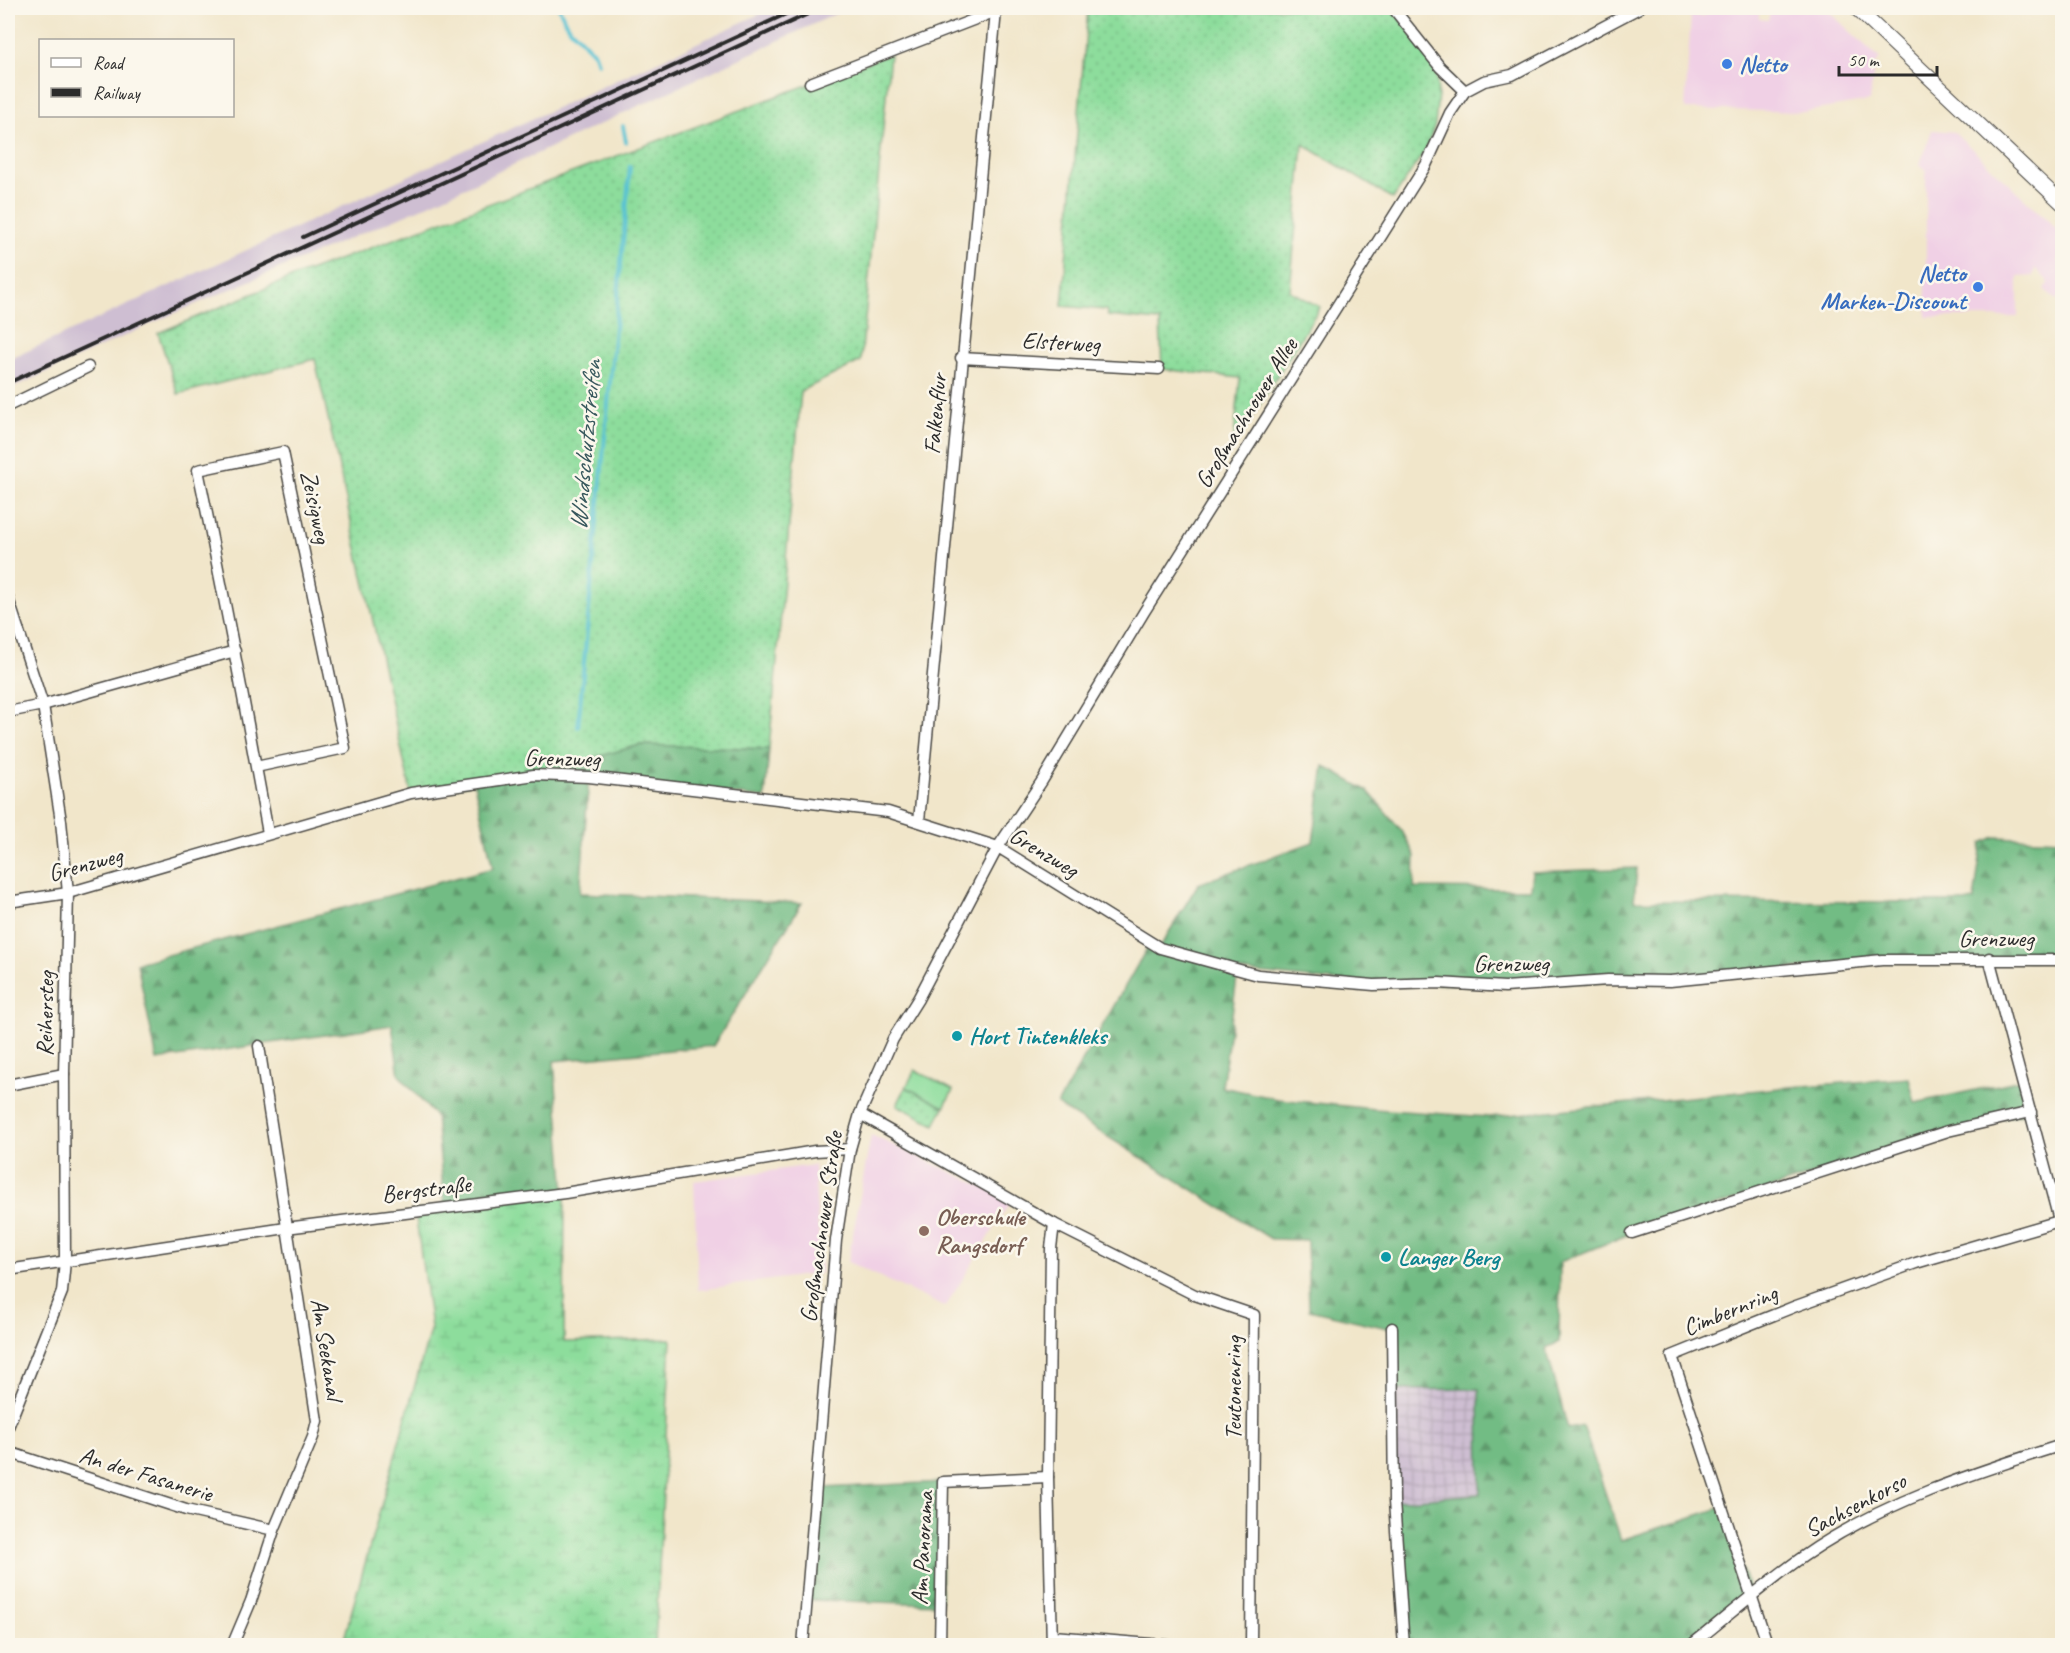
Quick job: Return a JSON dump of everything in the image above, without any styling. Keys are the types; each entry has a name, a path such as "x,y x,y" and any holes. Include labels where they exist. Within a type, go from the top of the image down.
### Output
{"street":[{"path":"1393,8 1440,67 1465,91 1484,81 1512,75 1639,8"},
{"path":"1856,8 2062,202"},
{"path":"810,83 890,54 1000,9"},
{"name":"Falkenflur","path":"919,820 961,358 1000,9"},
{"name":"Großmachnower Allee","path":"999,847 1042,782 1144,612 1426,165 1450,113 1465,91"},
{"name":"Elsterweg","path":"961,358 1159,369"},
{"path":"8,406 88,367"},
{"name":"Zeisigweg","path":"256,767 345,748 283,452 198,470 235,651 256,767 268,833"},
{"name":"Reihersteg","path":"8,598 43,705 61,820 68,893 64,1074 65,1261 62,1292 8,1427"},
{"path":"8,712 43,705 235,651"},
{"name":"Grenzweg","path":"8,902 68,893 268,833 411,794 534,774 589,777 888,812 919,820 999,847 1150,943 1258,975 1374,985 1439,983 1504,987 1608,980 1670,981 1882,960 1989,958 2062,960"},
{"name":"Großmachnower Straße","path":"803,1646 829,1312 850,1149 860,1114 893,1039 918,999 999,847"},
{"path":"1989,958 2058,1204 2061,1226"},
{"name":"Am Seekanal","path":"232,1646 251,1601 274,1530 314,1437 317,1421 259,1046"},
{"path":"8,1085 64,1074"},
{"path":"1632,1233 1948,1131 2031,1112"},
{"name":"Teutonenring","path":"860,1114 1054,1224 1196,1295 1254,1315 1251,1646"},
{"name":"Bergstraße","path":"8,1270 286,1228 565,1193 814,1151 850,1149"},
{"path":"1054,1224 1051,1248 1048,1477 1053,1641 1175,1646"},
{"name":"Cimbernring","path":"1768,1646 1672,1356 1796,1306 1916,1263 2061,1226"},
{"path":"1392,1329 1394,1501 1404,1646"},
{"name":"Sachsenkorso","path":"1690,1646 1805,1555 1890,1507 1968,1475 2062,1445"},
{"name":"An der Fasanerie","path":"8,1452 186,1510 274,1530"},
{"name":"Am Panorama","path":"940,1646 943,1482 1048,1477"}],"shaded area":[{"path":"773,8 848,8 423,207 161,319 8,390 8,360"},
{"path":"1705,8 1759,9 1759,19 1768,20 1771,8 1825,8 1880,59 1874,65 1870,101 1804,112 1685,109 1691,15 1704,16"},
{"path":"1932,130 1954,132 2062,234 2062,254 2057,261 2062,265 2062,294 2057,300 2044,289 2049,282 2035,268 2033,276 2018,277 2018,317 1926,317 1926,170 1920,164"},
{"name":"Oberschule Rangsdorf","path":"871,1135 1012,1200 945,1307 848,1262"},
{"path":"814,1165 821,1273 698,1290 694,1181"},
{"path":"1479,1389 1480,1494 1394,1501 1391,1390"}],"green space":[{"path":"1088,8 1393,8 1436,69 1438,95 1435,125 1426,149 1393,199 1303,144 1290,291 1320,307 1233,448 1240,378 1162,369 1160,321 1108,316 1106,310 1062,306"},
{"path":"890,54 861,361 801,391 769,749 640,745 534,775 411,793 315,359 178,394 158,333 298,275"},
{"path":"640,745 769,749 765,798 589,777 580,893 802,903 713,1046 554,1061 565,1193 445,1208 436,1117 399,1075 392,1025 157,1060 137,963 493,868 474,783 534,774"},
{"path":"1324,766 1368,791 1402,831 1415,856 1414,888 1530,889 1532,872 1637,868 1634,901 1965,902 1974,900 1982,843 1995,837 2062,840 2062,960 1882,960 1670,981 1374,985 1238,971 1222,1087 1278,1099 1374,1109 1489,1117 1790,1087 1909,1078 1915,1103 2022,1080 2031,1112 1948,1131 1632,1233 1560,1262 1559,1342 1546,1348 1568,1429 1583,1426 1621,1540 1720,1508 1752,1597 1690,1645 1404,1645 1394,1501 1480,1494 1479,1389 1391,1390 1392,1329 1309,1310 1307,1240 1271,1239 1057,1105 1150,943 1160,947 1198,884 1313,842"},
{"path":"915,1070 953,1090 944,1107 906,1087"},
{"path":"906,1087 944,1107 935,1125 897,1105"},
{"path":"565,1193 564,1342 671,1339 655,1645 342,1646 431,1327 415,1211"},
{"path":"943,1482 941,1604 808,1600 822,1488"}],"waterway":[{"name":"Windschutzstreifen","path":"559,8 567,25 595,54 598,63"},
{"name":"Windschutzstreifen","path":"623,126 626,142"},
{"name":"Windschutzstreifen","path":"578,727 630,166"}],"railway":[{"path":"303,237 799,8"},
{"path":"8,383 821,8"}],"place":[{"name":"Netto","path":"1727,64"},
{"name":"Netto Marken-Discount","path":"1978,287"},
{"name":"Hort Tintenkleks","path":"957,1036"},
{"name":"Oberschule Rangsdorf","path":"924,1231"},
{"name":"Langer Berg","path":"1386,1257"}]}
